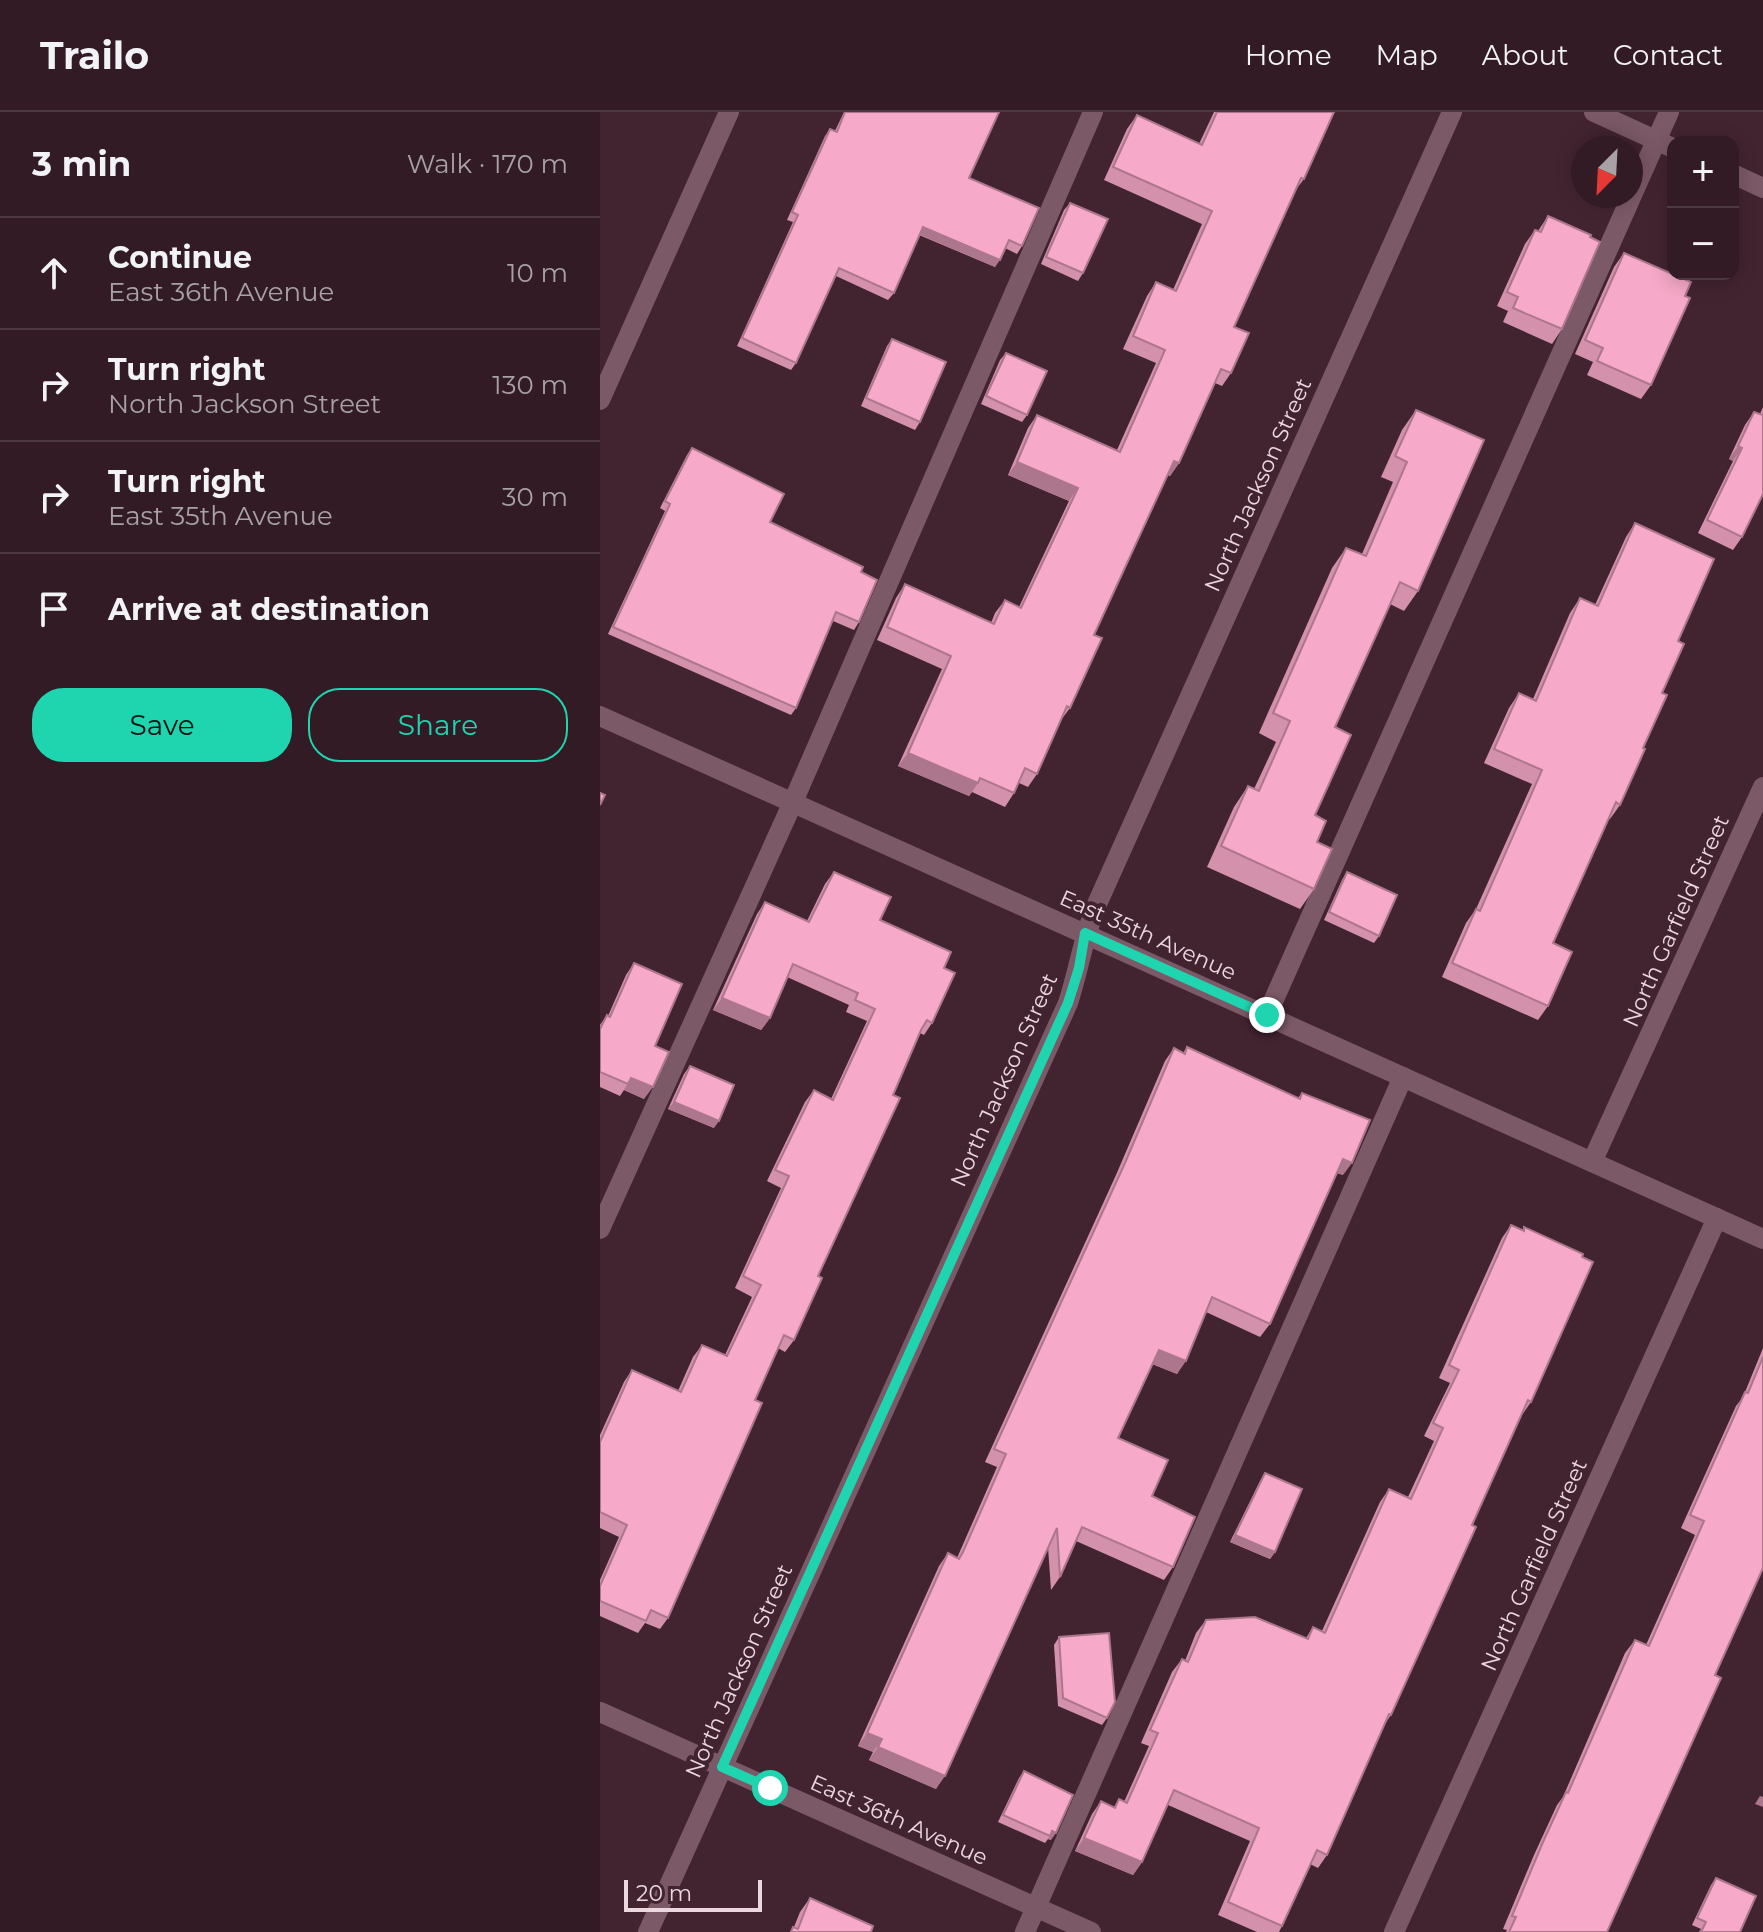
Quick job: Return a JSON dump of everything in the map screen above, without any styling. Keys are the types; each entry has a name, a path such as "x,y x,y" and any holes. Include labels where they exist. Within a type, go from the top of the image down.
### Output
{"street":[{"path":"600,400 729,112"},
{"path":"600,1229 793,802 1093,112"},
{"name":"North Jackson Street","path":"648,1932 1068,1003 1079,968 1085,933 1452,112"},
{"path":"1594,112 1665,144"},
{"path":"1267,1015 1665,144 1669,112"},
{"path":"1739,177 1763,188"},
{"name":"East 35th Avenue","path":"600,716 1763,1239"},
{"name":"North Garfield Street","path":"1592,1162 1763,787"},
{"path":"1025,1932 1403,1077"},
{"name":"North Garfield Street","path":"1394,1932 1717,1218"},
{"name":"East 36th Avenue","path":"600,1712 1091,1932"}],"building":[{"path":"845,112 999,112 969,178 1039,208 1022,246 1009,240 1000,260 923,227 894,293 839,268 796,363 742,338 798,215 792,212 830,129 837,132"},
{"path":"1217,112 1334,112 1234,327 1249,333 1231,373 1221,369 1179,463 1174,461 1094,635 1102,638 1037,774 1025,768 1014,793 980,778 978,783 908,753 951,656 887,627 905,584 994,624 1005,600 1021,608 1078,488 1017,462 1037,415 1120,452 1165,350 1133,336 1156,282 1176,291 1212,211 1113,167 1137,115 1202,145"},
{"path":"1070,203 1108,219 1083,273 1046,257"},
{"path":"1548,216 1600,242 1562,329 1513,308 1518,297 1507,292 1535,230 1541,232"},
{"path":"1624,253 1667,272 1667,280 1691,282 1685,296 1690,298 1651,385 1597,361 1603,348 1585,340"},
{"path":"892,339 946,362 920,422 866,398"},
{"path":"1006,353 1047,371 1027,415 986,396"},
{"path":"1416,410 1484,440 1418,591 1400,582 1335,727 1351,735 1315,815 1326,821 1317,842 1332,849 1314,889 1221,846 1248,786 1259,791 1290,721 1273,713 1346,548 1366,556 1407,462 1395,456"},
{"path":"1754,412 1763,415 1763,494 1742,537 1707,520 1742,448 1738,446"},
{"path":"692,448 784,494 770,522 863,567 861,572 877,580 859,622 836,612 796,708 613,627 670,504 665,501"},
{"path":"1635,523 1714,559 1678,641 1684,644 1662,693 1667,695 1645,749 1620,805 1616,802 1553,943 1572,952 1548,1006 1452,963 1476,909 1480,911 1542,770 1494,749 1519,693 1536,701 1580,598 1598,606"},
{"path":"834,872 891,897 880,920 951,952 944,968 955,973 932,1023 927,1020 921,1030 893,1095 900,1098 818,1276 822,1278 794,1340 784,1335 755,1400 762,1403 668,1618 651,1610 646,1621 600,1601 600,1586 627,1525 600,1512 600,1442 632,1370 681,1392 702,1345 727,1356 761,1285 743,1276 789,1176 775,1170 814,1090 833,1100 875,1009 855,1000 858,993 793,964 770,1018 722,998 765,902 809,922"},
{"path":"1347,872 1397,895 1379,936 1329,912"},
{"path":"634,963 682,984 655,1046 669,1052 653,1087 631,1078 628,1084 600,1072 600,1029 607,1015 610,1017"},
{"path":"1187,1047 1300,1099 1302,1093 1370,1120 1352,1163 1343,1159 1270,1324 1212,1297 1186,1361 1159,1350 1118,1438 1168,1460 1152,1496 1195,1517 1173,1567 1082,1527 1060,1577 1057,1528 945,1776 878,1747 882,1739 867,1733 948,1553 959,1559 963,1552 1006,1454 994,1449 1174,1048 1185,1054"},
{"path":"690,1066 734,1085 719,1121 674,1102"},
{"path":"1511,1225 1524,1231 1524,1227 1583,1254 1582,1257 1593,1262 1531,1402 1528,1400 1472,1525 1476,1527 1327,1855 1317,1850 1282,1926 1228,1902 1259,1828 1174,1790 1142,1862 1084,1838 1101,1801 1115,1808 1119,1799 1127,1803 1158,1733 1150,1730 1182,1659 1188,1662 1206,1620 1255,1617 1308,1639 1313,1627 1325,1633 1389,1489 1411,1499 1443,1428 1433,1423 1459,1370 1449,1365"},
{"path":"1763,1357 1763,1568 1715,1675 1721,1678 1607,1932 1509,1932 1516,1917 1512,1916 1543,1842 1568,1793 1635,1640 1649,1646 1704,1521 1690,1515"},
{"path":"1265,1473 1302,1489 1275,1552 1235,1535"},
{"path":"1109,1633 1115,1702 1107,1718 1063,1698 1059,1637"},
{"path":"1024,1771 1073,1795 1056,1833 1052,1831 1050,1836 1003,1815"},
{"path":"1716,1878 1756,1896 1740,1932 1701,1932 1706,1922 1697,1918"},
{"path":"810,1898 873,1926 871,1932 791,1932 793,1927 798,1929"}],"route":[{"path":"770,1788 722,1767 1068,1003 1079,968 1085,933 1267,1015"}]}
